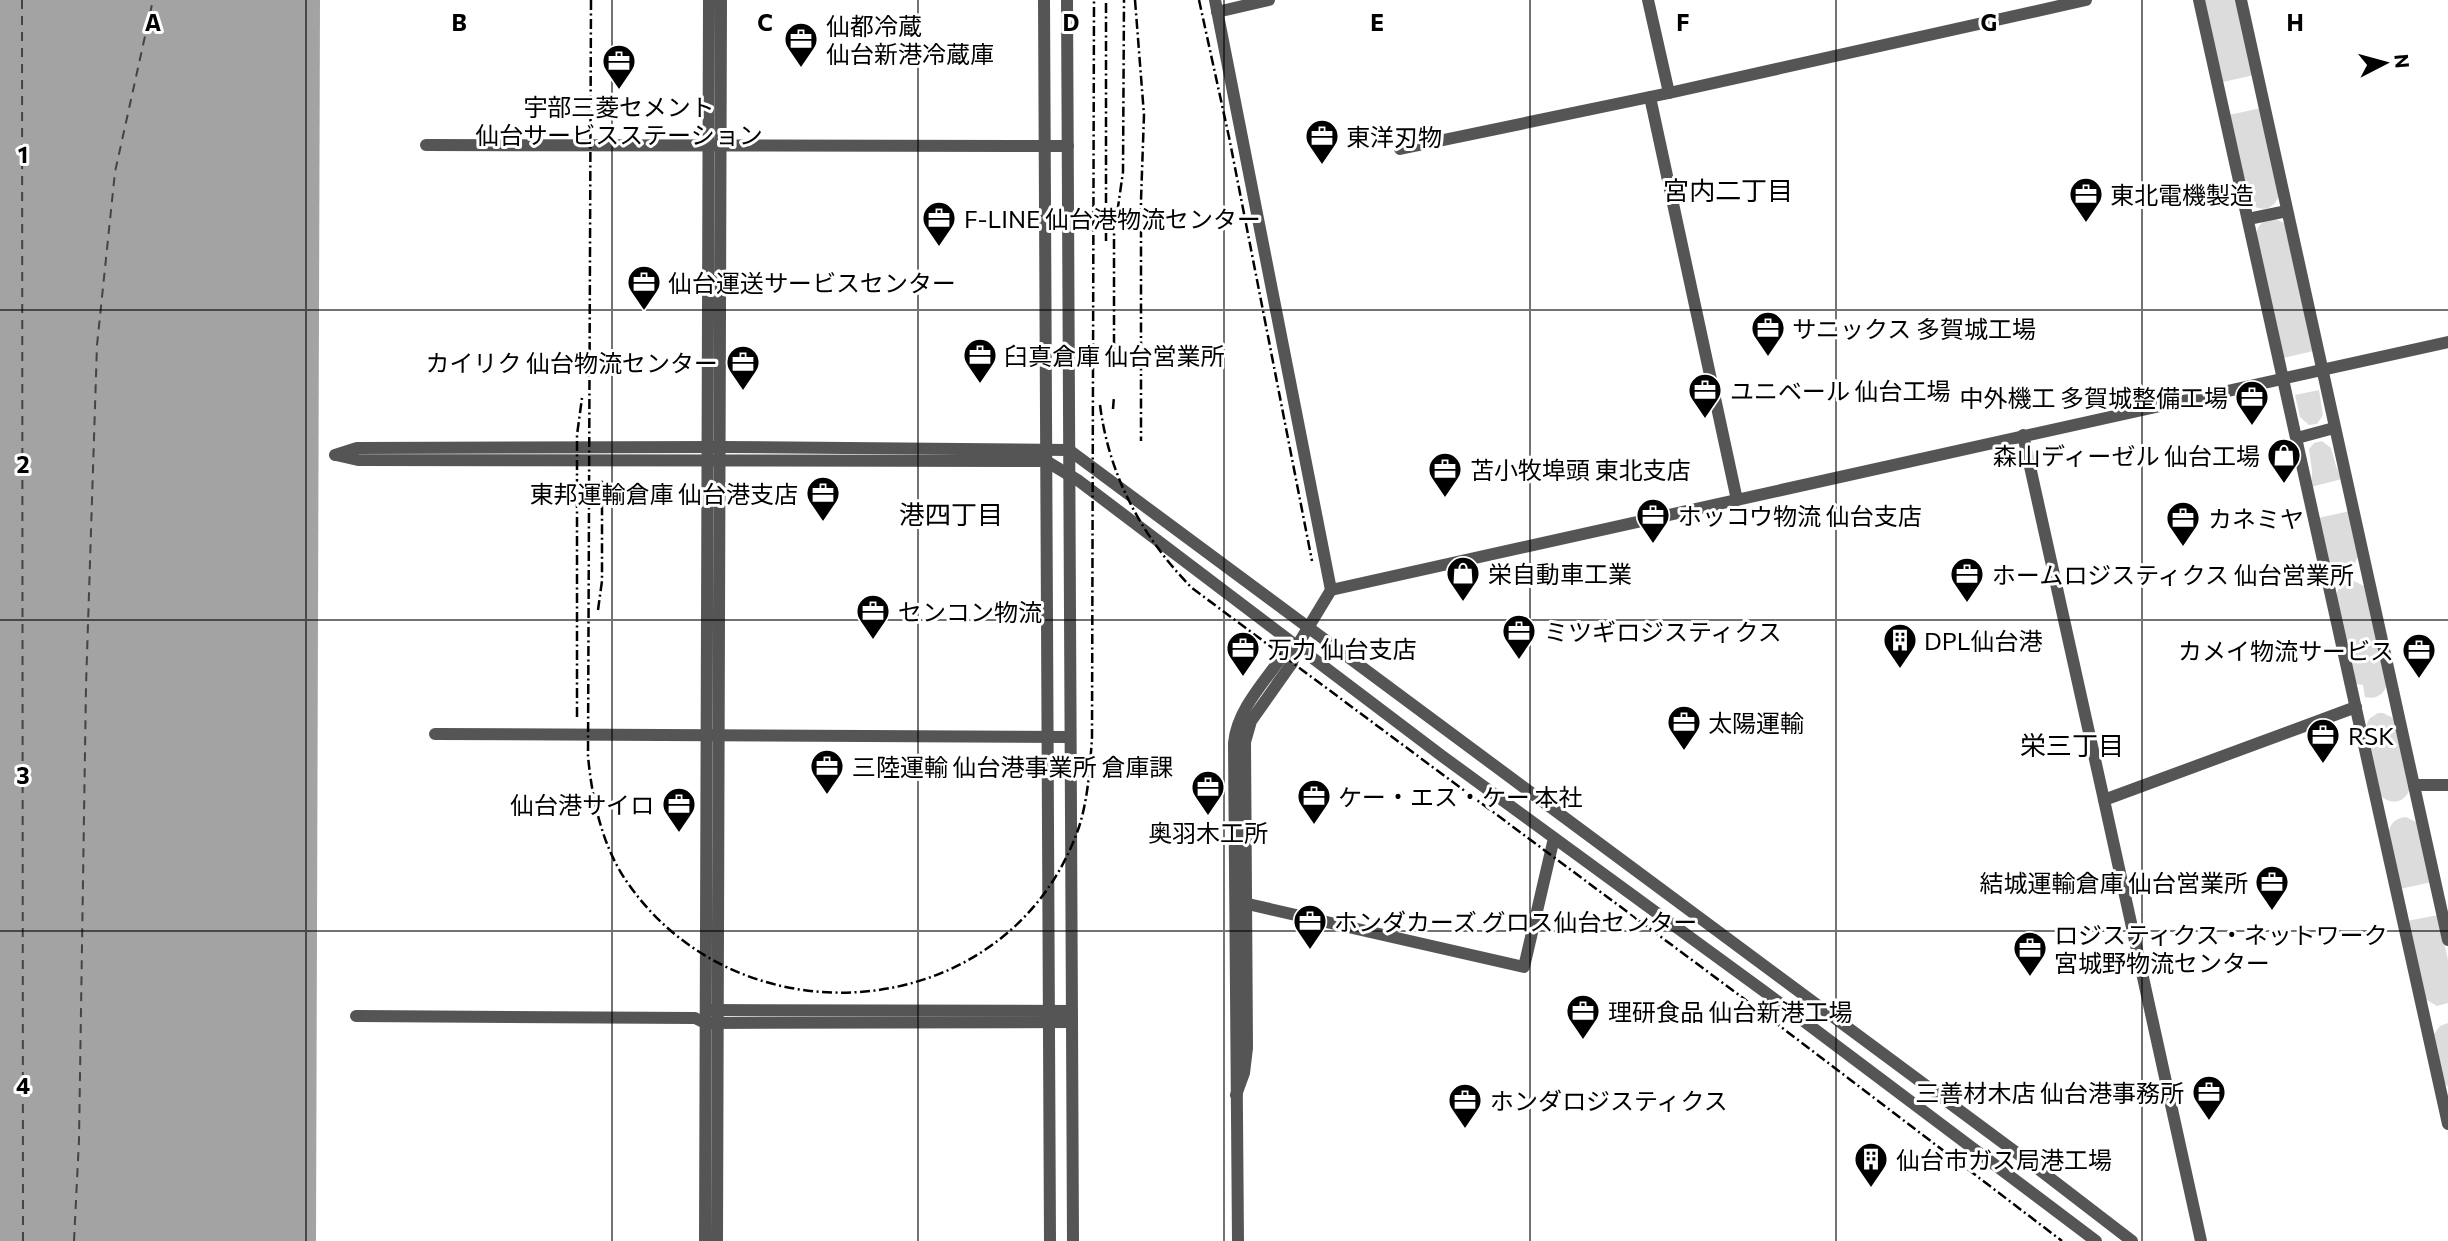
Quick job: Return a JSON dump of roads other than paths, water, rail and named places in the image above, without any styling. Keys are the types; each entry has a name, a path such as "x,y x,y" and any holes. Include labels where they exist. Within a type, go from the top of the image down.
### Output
{"street":[{"path":"705,1241 715,454 714,146 709,0"},
{"path":"714,146 721,0"},
{"path":"1044,0 1049,1241"},
{"path":"1067,0 1073,1241"},
{"path":"1238,1241 1236,1095 1247,731 1251,721 1292,663 1297,646 1331,590 1216,6 1269,0"},
{"path":"1648,0 1669,93"},
{"path":"1400,149 1669,93 2086,0"},
{"path":"2199,0 2448,1124"},
{"path":"2241,0 2448,940"},
{"path":"1650,97 1737,500"},
{"path":"426,145 1068,146"},
{"path":"2248,219 2287,211"},
{"path":"1331,590 2448,342"},
{"path":"2297,438 2334,428"},
{"path":"2023,435 2200,1241"},
{"path":"715,454 358,460 335,455 357,448 715,454 1046,455 1069,450 2047,1175 2132,1241"},
{"path":"1046,455 1297,646 2096,1241"},
{"path":"2104,800 2356,707"},
{"path":"435,734 1070,737"},
{"path":"2414,785 2448,785"},
{"path":"1241,903 1524,967 1554,838"},
{"path":"1765,992 1776,976"},
{"path":"356,1016 1072,1017"},
{"path":"709,1017 717,1241"}],"railway":[{"path":"591,0 588,756 600,822 611,853 627,882 677,936 737,972 803,990 871,991 936,975 996,942 1045,893 1079,827 1085,805 1092,738 1094,0"},
{"path":"1106,0 1106,241"},
{"path":"1114,363 1114,235 1123,172 1124,0"},
{"path":"1135,0 1144,115 1141,200 1141,441"},
{"path":"1199,0 1229,137 1312,561"},
{"path":"1113,409 1114,396"},
{"path":"577,717 577,435 582,398"},
{"path":"1100,405 1111,456 1131,504 1158,548 1192,588 1739,995 2062,1241"},
{"path":"598,610 602,581 602,478"}],"place":[{"name":"仙都冷蔵 仙台新港冷蔵庫","path":"801,69"},
{"name":"宇部三菱セメント 仙台サービスステーション","path":"619,91"},
{"name":"東洋刃物","path":"1322,166"},
{"name":"東北電機製造","path":"2086,224"},
{"name":"F-LINE 仙台港物流センター","path":"939,248"},
{"name":"仙台運送サービスセンター","path":"644,312"},
{"name":"サニックス 多賀城工場","path":"1768,358"},
{"name":"臼真倉庫 仙台営業所","path":"980,385"},
{"name":"カイリク 仙台物流センター","path":"743,392"},
{"name":"ユニベール 仙台工場","path":"1705,420"},
{"name":"中外機工 多賀城整備工場","path":"2252,427"},
{"name":"森山ディーゼル 仙台工場","path":"2284,485"},
{"name":"苫小牧埠頭 東北支店","path":"1445,499"},
{"name":"東邦運輸倉庫 仙台港支店","path":"823,523"},
{"name":"ホッコウ物流 仙台支店","path":"1653,545"},
{"name":"カネミヤ","path":"2183,548"},
{"name":"栄自動車工業","path":"1463,603"},
{"name":"ホームロジスティクス 仙台営業所","path":"1967,604"},
{"name":"センコン物流","path":"873,641"},
{"name":"ミツギロジスティクス","path":"1519,661"},
{"name":"DPL仙台港","path":"1900,670"},
{"name":"万力 仙台支店","path":"1243,678"},
{"name":"カメイ物流サービス","path":"2419,680"},
{"name":"太陽運輸","path":"1684,752"},
{"name":"RSK","path":"2323,765"},
{"name":"三陸運輸 仙台港事業所 倉庫課","path":"827,796"},
{"name":"奥羽木工所","path":"1208,817"},
{"name":"ケー・エス・ケー 本社","path":"1314,826"},
{"name":"仙台港サイロ","path":"679,834"},
{"name":"結城運輸倉庫 仙台営業所","path":"2272,912"},
{"name":"ホンダカーズ グロス仙台センター","path":"1310,951"},
{"name":"ロジスティクス・ネットワーク 宮城野物流センター","path":"2030,978"},
{"name":"理研食品 仙台新港工場","path":"1583,1041"},
{"name":"三善材木店 仙台港事務所","path":"2209,1122"},
{"name":"ホンダロジスティクス","path":"1465,1130"},
{"name":"仙台市ガス局港工場","path":"1871,1189"}],"district":[{"name":"宮内二丁目","path":"1728,189"},
{"name":"港四丁目","path":"951,513"},
{"name":"栄三丁目","path":"2072,744"}]}
